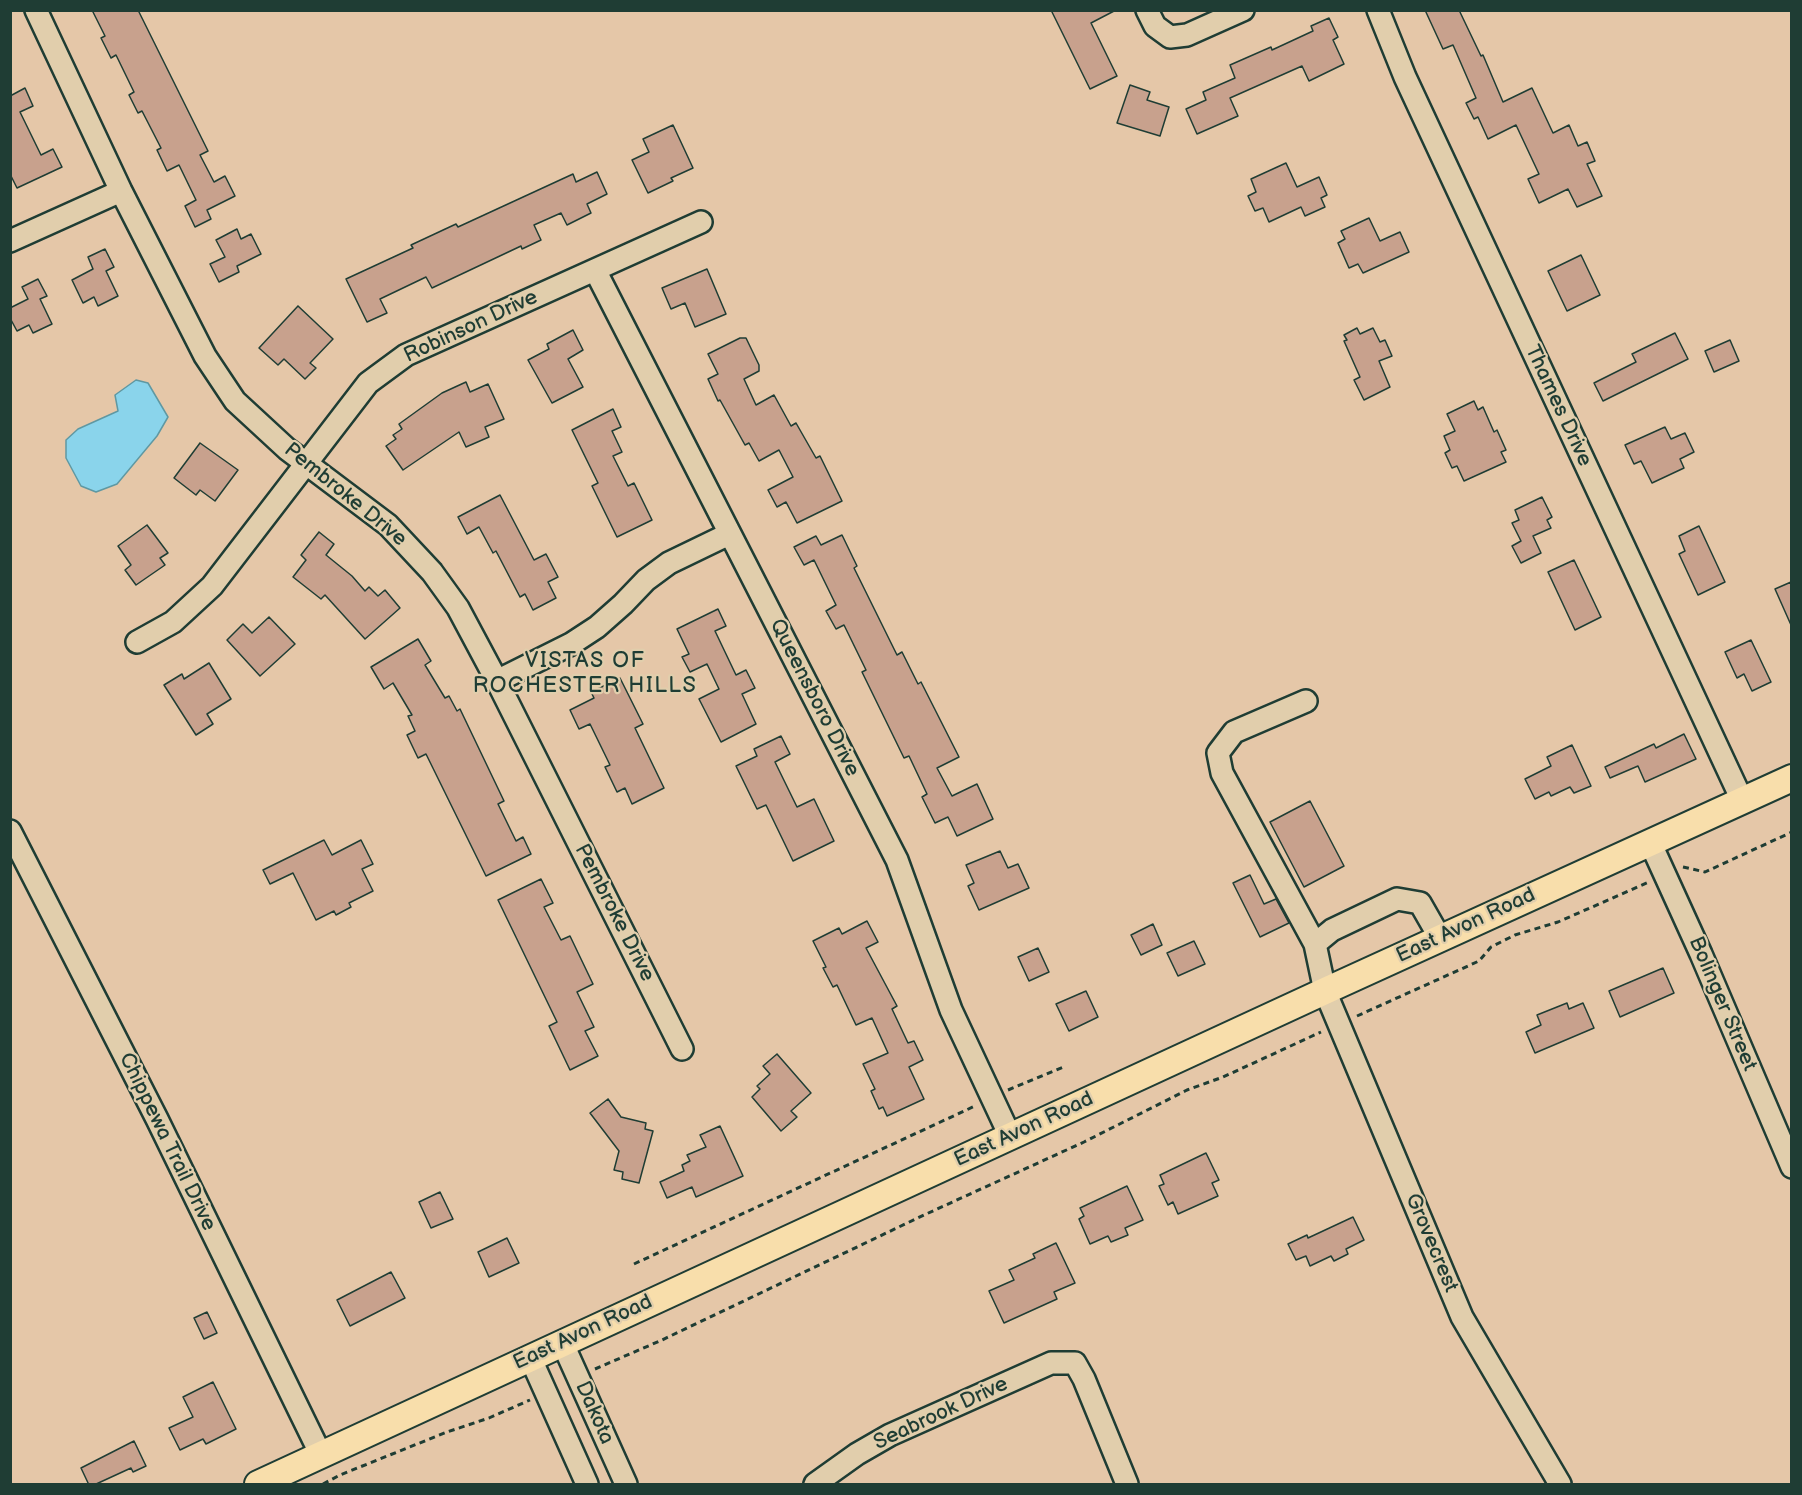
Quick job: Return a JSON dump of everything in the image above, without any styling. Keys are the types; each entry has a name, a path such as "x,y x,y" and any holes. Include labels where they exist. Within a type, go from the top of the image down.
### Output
{"main road":[{"name":"East Avon Road","path":"258,1485 562,1342 1791,778"}],"street":[{"name":"Pembroke Drive","path":"36,10 121,191 205,356 235,401 287,449 388,525 432,572 458,608 682,1049"},
{"path":"1147,10 1155,26 1170,37 1187,35 1243,10"},
{"name":"Thames Drive","path":"1378,10 1409,87 1742,800"},
{"path":"10,242 121,191"},
{"name":"Robinson Drive","path":"137,642 173,622 212,586 368,382 406,355 701,222"},
{"name":"Queensboro Drive","path":"595,270 897,860 951,1010 1010,1136"},
{"path":"497,681 572,644 597,627 646,580 669,563 729,534"},
{"name":"Grovecrest","path":"1306,701 1234,732 1218,753 1222,773 1315,944 1324,991 1462,1317 1560,1485"},
{"name":"Chippewa Trail Drive","path":"10,831 157,1119 321,1455"},
{"name":"Bolinger Street","path":"1650,842 1701,954 1791,1167"},
{"path":"1315,944 1332,930 1397,899 1420,903 1440,938"},
{"name":"Dakota","path":"562,1342 626,1485"},
{"name":"Dakota","path":"530,1357 587,1485"},
{"name":"Seabrook Drive","path":"815,1485 857,1454 890,1435 1052,1363 1075,1363 1084,1378 1127,1485"}],"path":[{"path":"578,1377 662,1340 1084,1142 1187,1090 1222,1077 1479,961 1491,947 1515,935 1558,922 1684,867 1705,872 1791,832"},
{"path":"634,1264 970,1109 991,1097 1066,1066"},
{"path":"323,1485 340,1475 447,1432 489,1418 546,1392"}],"water":[{"path":"136,380 148,383 168,417 157,436 117,484 96,492 81,486 66,458 66,440 78,429 118,411 115,395"}],"building":[{"path":"92,10 138,10 208,151 200,155 214,182 225,176 235,196 207,210 211,219 195,227 185,206 196,200 179,165 167,171 157,150 161,148 142,111 138,113 129,95 134,92 116,55 111,58 101,38 105,36"},
{"path":"1051,10 1116,10 1091,23 1117,76 1090,89"},
{"path":"1425,10 1459,10 1481,56 1483,55 1503,102 1532,88 1553,133 1569,125 1578,146 1587,142 1595,161 1587,164 1602,196 1577,207 1568,189 1539,203 1528,179 1539,174 1516,125 1488,139 1478,117 1474,119 1466,103 1476,98 1453,45 1443,49"},
{"path":"1329,18 1338,37 1333,40 1344,64 1309,81 1302,66 1230,98 1238,116 1197,134 1186,109 1206,100 1203,92 1235,78 1230,65 1271,47 1272,50 1313,31 1311,26"},
{"path":"1130,85 1150,92 1147,100 1169,107 1160,136 1117,123"},
{"path":"25,88 33,106 20,112 41,155 53,149 62,167 17,188 10,174 10,93 12,95"},
{"path":"673,125 693,168 671,178 673,181 648,193 632,160 649,152 643,139"},
{"path":"1286,163 1297,187 1319,177 1327,195 1321,198 1325,207 1305,216 1301,207 1269,222 1263,208 1255,211 1248,196 1256,192 1251,179"},
{"path":"597,172 607,194 587,204 591,213 567,225 561,213 534,225 541,240 522,249 521,246 432,288 426,277 380,299 387,313 367,322 346,279 413,248 411,245 456,224 458,227 573,174 576,182"},
{"path":"1369,218 1380,241 1400,232 1409,252 1363,273 1358,264 1349,268 1338,243 1345,239 1341,231"},
{"path":"237,229 241,239 251,234 261,254 237,266 239,272 219,282 210,264 225,257 216,240"},
{"path":"105,249 114,267 106,271 118,296 98,306 94,297 83,303 72,280 93,269 88,257"},
{"path":"1581,255 1600,295 1567,311 1548,271"},
{"path":"707,269 726,314 695,327 685,303 671,309 662,288"},
{"path":"38,279 47,296 40,299 52,324 33,333 29,325 17,331 10,318 10,308 28,299 22,287"},
{"path":"298,306 333,339 310,363 316,368 305,379 284,359 278,365 259,348"},
{"path":"1357,328 1360,334 1373,328 1380,342 1385,340 1392,356 1379,361 1390,387 1364,400 1354,380 1360,377 1344,341 1347,340 1344,335"},
{"path":"573,330 583,350 568,359 583,387 552,403 528,360 549,349 547,344"},
{"path":"1675,333 1688,359 1603,401 1594,383 1636,362 1632,354"},
{"path":"740,338 746,338 759,365 759,371 744,379 756,405 774,395 791,426 796,423 816,458 820,456 842,501 797,523 786,502 777,507 768,490 793,477 779,450 759,461 749,443 745,445 720,400 718,401 708,379 718,374 708,354"},
{"path":"1730,340 1739,361 1714,372 1705,351"},
{"path":"466,382 470,392 488,384 504,419 485,427 489,437 466,447 459,432 403,470 386,446 396,439 393,435 402,429 399,424 442,393"},
{"path":"1474,401 1478,410 1483,407 1494,432 1497,430 1506,450 1501,452 1506,462 1464,481 1457,466 1452,468 1445,453 1450,450 1444,436 1455,431 1447,414"},
{"path":"613,409 621,427 612,431 622,452 613,456 628,486 634,483 652,520 617,537 592,486 598,483 572,430"},
{"path":"1665,427 1671,439 1685,433 1694,452 1680,459 1684,468 1652,483 1641,461 1634,464 1625,445"},
{"path":"200,443 238,470 215,501 200,490 196,495 174,478"},
{"path":"500,495 534,560 546,554 558,577 548,582 556,598 533,610 525,594 520,597 496,551 493,553 479,527 467,534 458,517"},
{"path":"1542,497 1552,517 1547,520 1551,528 1533,536 1541,553 1521,563 1512,546 1521,541 1512,523 1519,520 1515,510"},
{"path":"147,525 168,553 160,558 165,565 136,585 125,570 131,565 118,546"},
{"path":"1699,526 1725,582 1698,595 1679,554 1685,551 1679,536"},
{"path":"319,532 334,544 326,555 352,576 365,591 369,587 378,596 385,590 400,608 365,639 325,595 321,599 293,577 306,560 301,555"},
{"path":"842,535 857,566 854,568 897,655 902,652 918,684 921,682 959,757 937,768 952,796 977,784 993,819 957,836 948,817 935,823 922,797 927,794 909,756 904,758 862,672 866,670 844,625 836,629 826,611 836,605 814,560 804,565 794,547 816,536 821,545"},
{"path":"1574,560 1601,617 1575,630 1548,572"},
{"path":"1791,582 1791,625 1775,589"},
{"path":"718,609 726,626 715,631 736,675 746,670 755,688 742,694 756,724 721,742 699,699 719,689 707,664 690,672 682,657 689,654 677,629"},
{"path":"269,617 295,644 260,676 227,640 243,624 252,633"},
{"path":"418,639 431,661 425,665 445,698 449,696 457,711 460,709 504,801 498,804 516,841 523,837 531,854 486,876 426,754 418,758 407,735 415,731 408,716 412,715 393,683 384,689 371,667"},
{"path":"1751,640 1771,682 1752,691 1744,674 1737,678 1725,652"},
{"path":"209,663 231,699 207,714 213,724 196,735 164,685 182,674 184,679"},
{"path":"620,678 643,724 635,728 664,788 632,804 625,788 617,792 605,767 610,765 590,724 579,729 570,710 594,698 591,692"},
{"path":"1684,734 1696,759 1645,782 1638,766 1610,778 1605,767 1654,744 1656,748"},
{"path":"781,736 790,754 775,762 797,807 814,799 834,841 793,861 766,805 757,809 736,766 757,756 754,749"},
{"path":"1572,745 1591,786 1574,793 1570,787 1551,796 1549,792 1535,799 1525,779 1551,766 1547,757"},
{"path":"1310,801 1344,866 1304,887 1270,822"},
{"path":"324,840 332,855 361,840 373,864 362,869 373,891 349,903 351,907 336,915 334,911 316,920 293,873 270,884 263,870"},
{"path":"1000,851 1008,868 1018,864 1029,888 979,910 968,886 974,883 966,865"},
{"path":"1250,875 1264,904 1276,899 1289,923 1260,937 1233,883"},
{"path":"541,879 553,903 544,907 561,940 570,936 593,984 577,992 594,1027 585,1031 598,1056 570,1070 549,1026 557,1022 498,900"},
{"path":"867,921 878,942 866,948 897,1006 892,1009 908,1043 914,1041 923,1060 909,1067 924,1099 887,1116 883,1107 879,1109 871,1091 875,1089 863,1064 888,1053 872,1018 856,1025 837,985 833,987 823,968 826,967 813,941 839,928 842,934"},
{"path":"1153,924 1162,945 1141,955 1131,935"},
{"path":"1194,941 1205,964 1178,976 1167,953"},
{"path":"1038,948 1049,972 1029,981 1018,957"},
{"path":"1663,968 1674,993 1620,1017 1609,991"},
{"path":"1086,991 1098,1017 1069,1031 1056,1004"},
{"path":"1567,1003 1569,1009 1583,1003 1594,1028 1535,1053 1526,1032 1541,1025 1537,1015"},
{"path":"777,1054 811,1093 791,1111 797,1117 781,1131 752,1097 760,1089 757,1086 770,1074 763,1066"},
{"path":"608,1099 621,1117 646,1123 645,1129 653,1131 639,1183 622,1179 623,1172 614,1170 619,1151 590,1113"},
{"path":"720,1126 743,1176 696,1197 692,1187 667,1198 660,1182 684,1171 682,1165 690,1161 687,1155 706,1147 700,1135"},
{"path":"1206,1153 1219,1180 1212,1183 1218,1196 1178,1214 1173,1202 1168,1205 1159,1186 1164,1184 1160,1175"},
{"path":"1127,1186 1143,1220 1125,1228 1128,1235 1111,1242 1108,1236 1090,1244 1079,1219 1084,1216 1080,1208"},
{"path":"440,1192 453,1219 431,1228 419,1202"},
{"path":"1353,1217 1364,1240 1346,1249 1348,1254 1334,1261 1331,1256 1310,1266 1306,1256 1296,1260 1288,1244 1307,1235 1308,1238"},
{"path":"507,1238 519,1263 489,1277 478,1252"},
{"path":"1056,1243 1075,1283 1054,1292 1057,1299 1004,1323 989,1291 1014,1280 1009,1270 1035,1258 1033,1254"},
{"path":"391,1272 405,1298 350,1326 337,1300"},
{"path":"207,1312 217,1333 204,1339 194,1318"},
{"path":"213,1382 236,1429 206,1444 203,1439 180,1450 169,1428 193,1417 183,1397"},
{"path":"134,1441 146,1466 133,1472 131,1468 94,1485 89,1485 81,1468"}],"district":[{"name":"VISTAS OF ROCHESTER HILLS","path":"585,674"}]}
